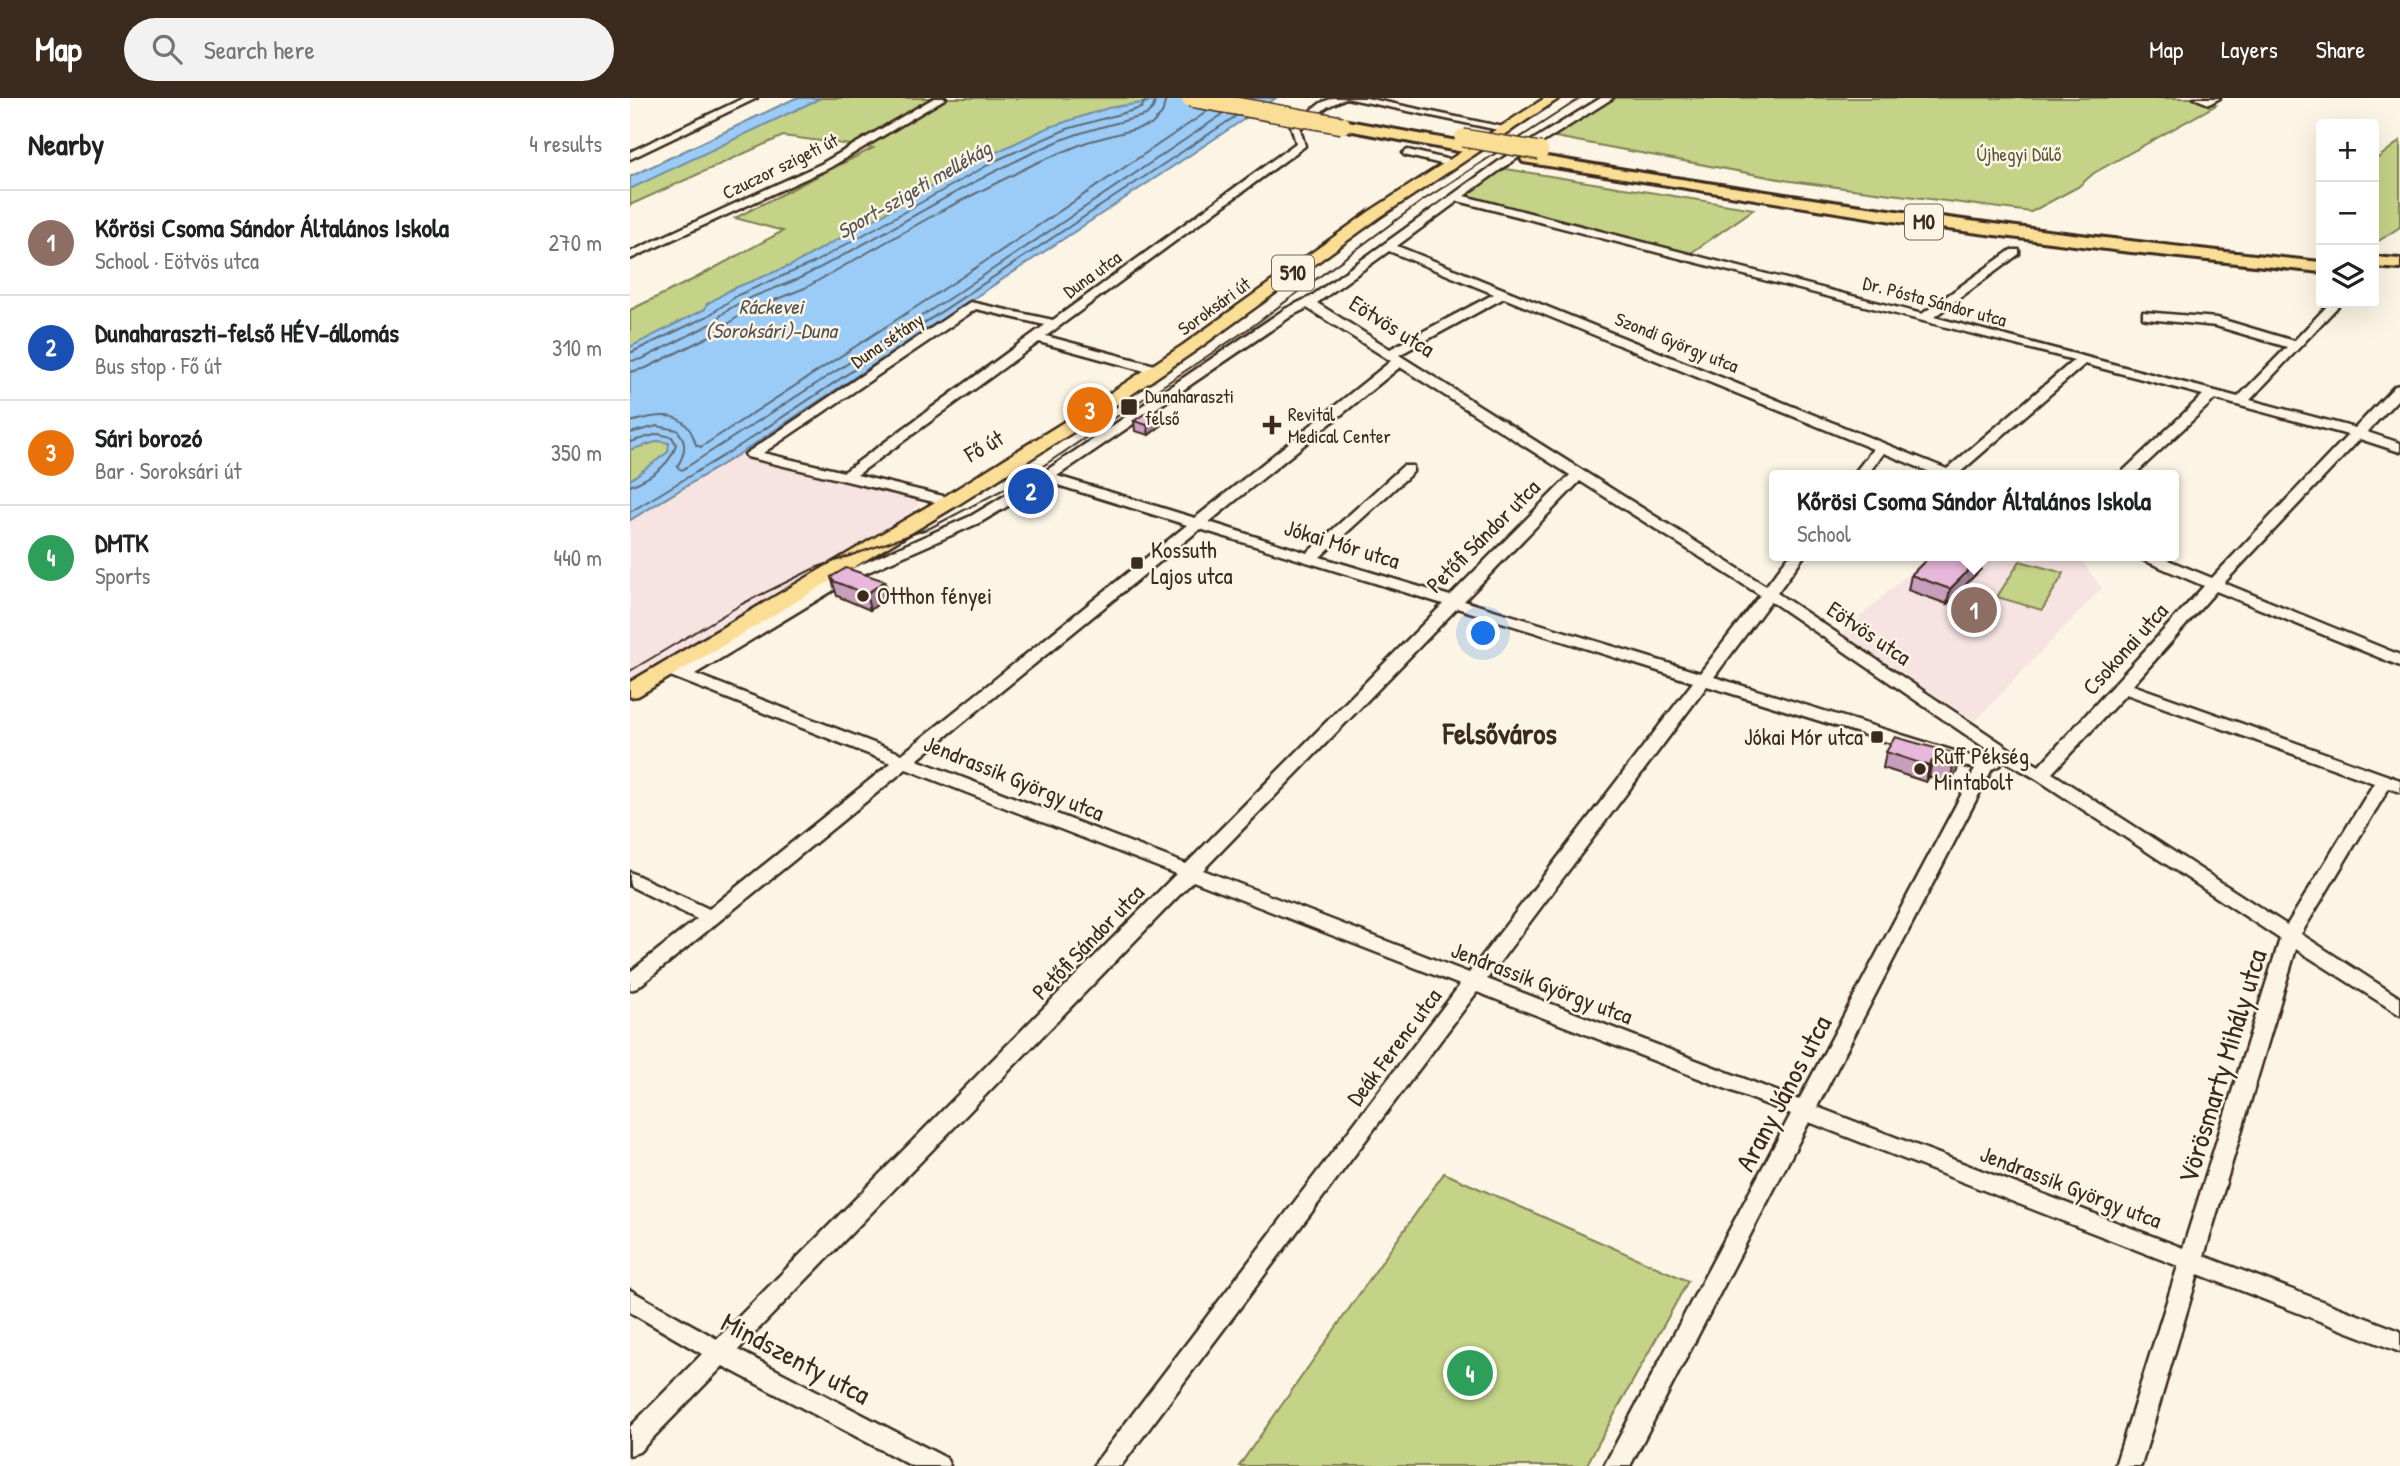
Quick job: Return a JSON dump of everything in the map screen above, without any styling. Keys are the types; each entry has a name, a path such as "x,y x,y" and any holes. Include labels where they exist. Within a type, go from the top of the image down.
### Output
{"highway":[{"name":"M0","path":"1190,98 1347,121"},
{"name":"M0","path":"1240,98 1347,121 1534,155 1950,226 2316,266"},
{"name":"M0","path":"1534,155 1983,221 2316,256"},
{"path":"2379,262 2400,264"},
{"path":"2379,271 2400,273"}],"main road":[{"name":"Soroksári út","path":"1034,448 1157,370 1375,214 1554,98"},
{"name":"Fő út","path":"674,672 840,559 1034,448"},
{"name":"Fő út","path":"630,691 674,672 1034,448"}],"street":[{"path":"630,156 752,98"},
{"name":"Czuczor szigeti út","path":"630,256 825,166 941,98"},
{"name":"Duna utca","path":"846,477 1301,144 1295,128 1324,105 1341,98"},
{"path":"1351,98 1418,107 1508,129"},
{"name":"Fő út","path":"674,672 848,576 976,519 1046,477 1289,312 1308,303 1390,247 1540,138 1608,98"},
{"path":"1408,153 1454,164"},
{"name":"Dr. Pósta Sándor utca","path":"1458,198 2083,359 2360,434 2400,448"},
{"name":"Szondi György utca","path":"1390,247 1936,470"},
{"path":"1924,318 2015,252"},
{"path":"630,983 906,761 1396,357 1502,294"},
{"name":"Eötvös utca","path":"1308,303 1768,594 2007,755 2041,774 2400,1008"},
{"name":"Duna sétány","path":"846,477 752,454 974,305 1056,324"},
{"path":"2241,402 2332,308"},
{"path":"2147,315 2217,322 2295,345"},
{"path":"1038,338 1157,370"},
{"path":"1955,470 2083,359"},
{"name":"Csokonai utca","path":"2041,774 2214,584 2400,390"},
{"path":"2131,470 2212,394"},
{"path":"1864,470 1881,448"},
{"path":"1310,558 1408,469"},
{"name":"Petőfi Sándor utca","path":"630,1444 1579,474"},
{"path":"846,477 942,500"},
{"name":"Jókai Mór utca","path":"1046,477 1985,766"},
{"name":"Deák Ferenc utca","path":"1106,1466 1793,561"},
{"path":"2158,561 2400,661"},
{"name":"Jendrassik György utca","path":"674,672 1188,874 2400,1342"},
{"path":"2123,687 2393,783"},
{"path":"1985,766 2007,755"},
{"name":"Arany János utca","path":"1617,1466 1985,766"},
{"name":"Vörösmarty Mihály utca","path":"2128,1466 2290,937 2393,783"},
{"path":"630,878 712,918"},
{"name":"Mindszenty utca","path":"630,1300 721,1353 937,1466"}],"shaded area":[{"path":"739,454 923,498 911,513 630,680 630,520"},
{"path":"1922,561 2083,561 2102,588 1975,721 1842,633"}],"green space":[{"path":"796,98 1176,98 1159,101 739,454 630,520 630,310 783,231 735,218 873,148 783,136 630,205 630,177"},
{"name":"Újhegyi Dűlő","path":"1613,98 2191,98 2216,105 2094,173 2078,187 2031,212 1790,181 1550,136"},
{"path":"2400,141 2400,227 2379,241 2379,182 2379,157"},
{"path":"1500,168 1754,209 1688,255 1464,197"},
{"path":"2020,561 2064,573 2042,610 1997,597"},
{"path":"1444,1173 1688,1281 1586,1466 1239,1466"}],"water":[{"path":"796,98 821,98 630,189 630,177"},
{"name":"Ráckevei (Soroksári)-Duna","path":"1176,98 1276,98 739,454 630,520 630,480 668,452 669,443 659,441 630,450 630,347 705,309 707,304 732,289 792,265 980,160 1047,128 1108,108"}],"building":[{"path":"1147,412 1161,416 1147,425 1134,421"},
{"path":"1925,561 1977,561 1950,589 1911,575"},
{"path":"846,568 885,581 866,594 833,581 831,577"},
{"path":"1895,737 1960,755 1953,767 1932,761 1929,766 1886,752"}],"tram line":[{"path":"630,671 742,604 815,568 930,528 1025,478 1254,325 1422,201 1581,98"}],"place":[{"name":"Dunaharaszti felső","path":"1129,407"},
{"name":"Sári borozó","path":"1090,410"},
{"name":"Revital Medical Center","path":"1272,425"},
{"name":"Dunaharaszti-felső HÉV-állomás","path":"1031,491"},
{"name":"Kossuth Lajos utca","path":"1137,563"},
{"name":"Otthon fényei","path":"863,596"},
{"name":"Kőrösi Csoma Sándor Általános Iskola","path":"1974,610"},
{"name":"Jókai Mór utca","path":"1877,737"},
{"name":"Ruff Pékség Mintabolt","path":"1920,769"},
{"name":"DMTK","path":"1470,1373"}],"district":[{"name":"Felsőváros","path":"1500,734"}],"water label":[{"name":"Sport-szigeti mellékág","path":"914,190"}]}
